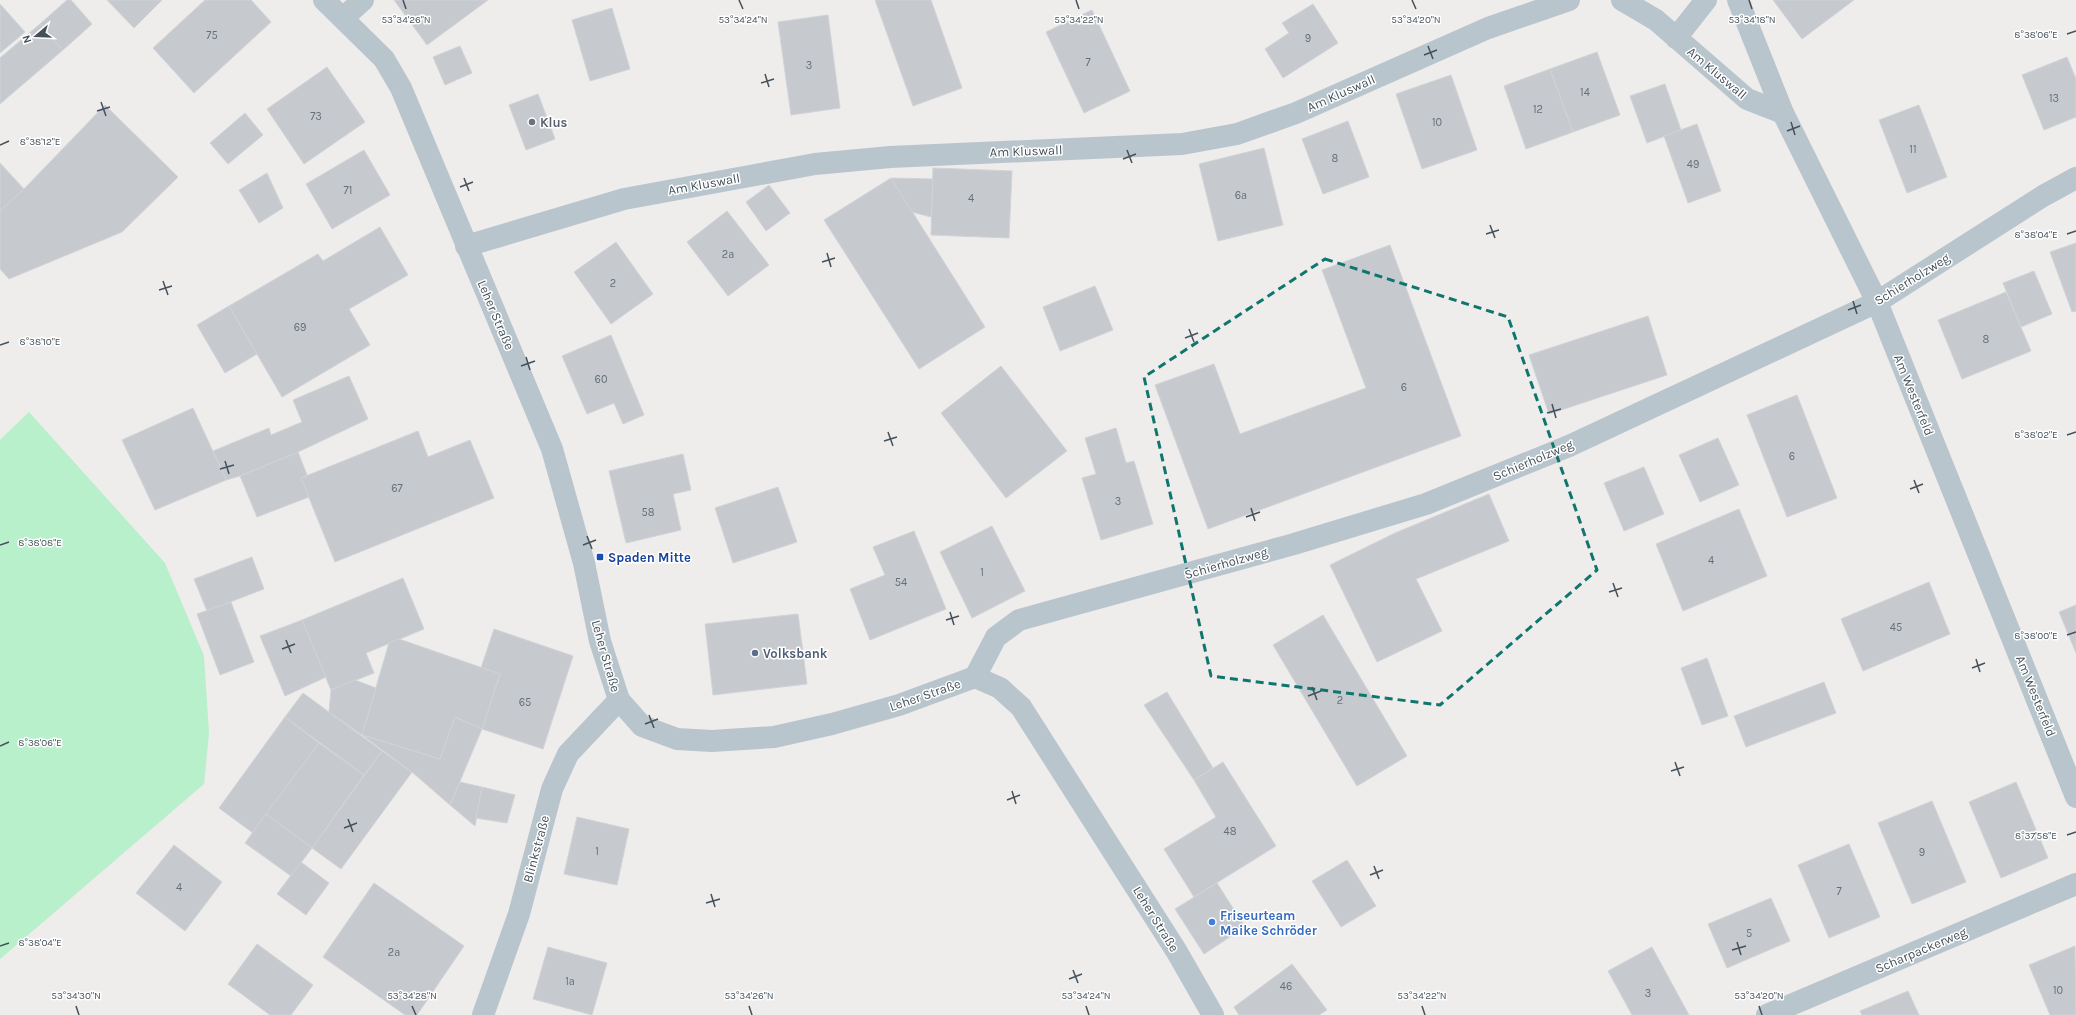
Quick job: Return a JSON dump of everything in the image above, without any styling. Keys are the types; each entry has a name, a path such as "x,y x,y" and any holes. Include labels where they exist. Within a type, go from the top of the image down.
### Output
{"street":[{"name":"Leher Straße","path":"324,0 384,59 401,88 552,449 584,562 600,641 619,700 642,726 677,740 712,741 774,738 832,724 899,705 975,677 1000,688 1021,707 1177,952 1214,1015"},
{"path":"344,18 363,0"},
{"name":"Am Kluswall","path":"466,246 624,199 815,164 890,157 1182,144 1237,134 1296,113 1488,28 1569,0"},
{"name":"Am Kluswall","path":"1622,0 1656,20 1747,99 1783,113"},
{"name":"Am Kluswall","path":"1676,38 1706,0"},
{"name":"Am Westerfeld","path":"1738,0 1783,113 1876,302 2076,797"},
{"name":"Schierholzweg","path":"975,677 996,638 1019,620 1294,544 1426,504 1568,446 1876,302 2043,196 2076,178"},
{"name":"Blinkstraße","path":"483,1015 519,914 552,789 568,754 619,700"},
{"name":"Scharpackerweg","path":"1766,1015 2076,884"}],"highlighted area":[{"path":"1325,259 1508,317 1597,570 1440,705 1211,676 1144,377"}],"green space":[{"path":"29,412 165,563 204,656 209,733 204,784 0,959 0,440"}],"building":[{"path":"67,0 71,0 92,24 63,50 40,24"},
{"path":"107,0 162,0 134,28"},
{"path":"205,0 251,0 271,22 194,93 153,48"},
{"path":"394,0 488,0 427,45"},
{"path":"875,0 931,0 962,88 913,106"},
{"path":"1773,0 1854,0 1802,39"},
{"path":"0,4 25,32 0,53"},
{"path":"1313,4 1338,43 1283,78 1265,49 1289,33 1282,23"},
{"path":"612,8 630,69 590,81 572,20"},
{"path":"1092,10 1130,91 1084,113 1046,32"},
{"path":"828,15 840,108 791,115 778,22"},
{"path":"40,24 63,50 0,104 0,58"},
{"path":"460,46 472,73 445,85 433,57"},
{"path":"1597,52 1620,115 1573,132 1550,69"},
{"path":"2067,57 2076,79 2076,117 2044,130 2022,75"},
{"path":"327,67 365,122 304,164 267,109"},
{"path":"1550,69 1573,132 1526,149 1504,86"},
{"path":"1451,75 1477,150 1422,169 1396,94"},
{"path":"1665,84 1681,130 1647,143 1630,96"},
{"name":"Klus","path":"538,94 555,139 526,150 509,105"},
{"path":"105,105 178,177 122,232 9,279 0,269 0,211 24,189"},
{"path":"1919,105 1947,177 1907,193 1879,120"},
{"path":"245,113 263,135 228,164 210,143"},
{"path":"1348,121 1369,177 1323,194 1302,139"},
{"path":"1697,124 1721,191 1688,203 1664,136"},
{"path":"1264,148 1283,225 1218,241 1199,164"},
{"path":"364,150 390,195 332,229 306,184"},
{"path":"0,163 24,189 0,211"},
{"path":"933,168 1012,171 1009,238 931,235"},
{"path":"267,173 283,208 259,223 239,190"},
{"path":"891,178 985,327 919,369 824,220"},
{"path":"891,178 933,179 931,217 912,212"},
{"path":"769,185 790,213 766,231 746,202"},
{"path":"727,211 769,265 728,296 687,242"},
{"path":"380,227 408,275 349,309 370,345 282,397 229,306 318,254 323,261"},
{"path":"616,242 653,294 611,324 574,272"},
{"path":"2076,243 2076,311 2072,312 2050,252"},
{"path":"1390,245 1461,436 1208,529 1155,385 1214,364 1240,434 1366,388 1322,270"},
{"path":"2034,271 2052,314 2021,327 2003,283"},
{"path":"1095,286 1113,330 1060,351 1043,307"},
{"path":"2006,292 2031,351 1962,379 1938,320"},
{"path":"229,306 257,354 225,373 197,325"},
{"path":"1648,316 1667,375 1549,414 1529,355"},
{"path":"611,335 644,415 623,424 614,403 587,414 562,356"},
{"path":"1001,366 1067,451 1006,498 941,413"},
{"path":"349,376 368,419 298,452 240,476 226,480 213,451 269,428 271,435 302,422 293,400"},
{"path":"1797,395 1837,498 1787,517 1747,415"},
{"path":"193,408 226,480 155,510 122,440"},
{"path":"1116,428 1126,463 1134,461 1153,524 1101,540 1082,478 1096,474 1085,438"},
{"path":"418,431 428,457 470,440 494,498 335,562 301,478"},
{"path":"1718,438 1739,485 1700,502 1679,455"},
{"path":"298,452 307,475 301,478 309,497 257,517 240,476"},
{"path":"683,454 691,490 673,494 681,530 626,543 609,471"},
{"path":"1644,467 1664,514 1624,531 1604,483"},
{"path":"778,487 797,542 733,563 715,508"},
{"path":"1489,494 1509,541 1416,579 1442,631 1377,662 1330,565 1395,533"},
{"path":"1739,509 1767,576 1683,611 1656,544"},
{"path":"992,526 1025,591 972,618 940,552"},
{"path":"914,531 946,609 870,640 850,589 885,575 873,547"},
{"path":"252,557 264,589 207,611 194,579"},
{"path":"403,578 424,629 366,653 374,673 331,690 302,620"},
{"path":"1929,582 1950,634 1863,671 1841,619"},
{"path":"231,602 254,662 220,675 197,614"},
{"path":"2076,605 2076,653 2059,612"},
{"path":"798,614 807,684 713,695 705,624"},
{"path":"1323,615 1407,756 1357,786 1273,645"},
{"path":"302,620 326,677 285,696 260,636"},
{"path":"494,629 573,656 543,749 482,729 500,674 481,668"},
{"path":"399,639 500,674 482,729 455,717 440,759 362,735 389,643"},
{"path":"1707,658 1728,716 1702,725 1681,668"},
{"path":"355,680 376,688 362,735 329,712 331,690"},
{"path":"1824,682 1836,713 1746,747 1734,716"},
{"path":"1167,692 1213,768 1194,780 1144,705"},
{"path":"303,693 382,751 364,775 285,717"},
{"path":"285,717 319,743 253,833 219,808"},
{"path":"455,717 482,729 450,805 412,772 362,735 440,759"},
{"path":"319,743 364,775 312,848 266,814"},
{"path":"382,751 412,772 341,869 312,848"},
{"path":"1223,762 1276,846 1194,897 1164,849 1216,817 1194,780"},
{"path":"460,782 482,787 475,826 450,805"},
{"path":"2016,782 2048,858 2001,878 1969,802"},
{"path":"482,787 515,795 507,823 476,818"},
{"path":"1932,801 1966,882 1912,904 1878,823"},
{"path":"266,814 312,848 291,876 245,843"},
{"path":"577,817 629,829 617,885 564,874"},
{"path":"1849,844 1880,917 1829,938 1798,865"},
{"path":"174,845 222,882 185,931 136,893"},
{"path":"1347,860 1376,906 1341,927 1312,881"},
{"path":"301,862 329,883 306,915 277,894"},
{"path":"374,883 464,946 417,1015 405,1015 323,957"},
{"path":"1217,883 1245,927 1204,954 1175,909"},
{"path":"1771,898 1790,941 1727,968 1708,924"},
{"path":"257,944 313,985 291,1015 270,1015 228,984"},
{"path":"2075,946 2076,1015 2050,1015 2029,965"},
{"path":"548,947 607,963 592,1015 533,999"},
{"path":"1652,947 1689,1015 1632,1015 1608,971"},
{"path":"1292,964 1327,1010 1319,1015 1239,1015 1234,1007"},
{"path":"1908,991 1919,1015 1862,1015 1860,1011"}],"place":[{"name":"Klus","path":"532,122"},
{"name":"Spaden Mitte","path":"600,557"},
{"name":"Volksbank","path":"755,653"},
{"name":"Friseurteam Maike Schröder","path":"1212,922"}]}
